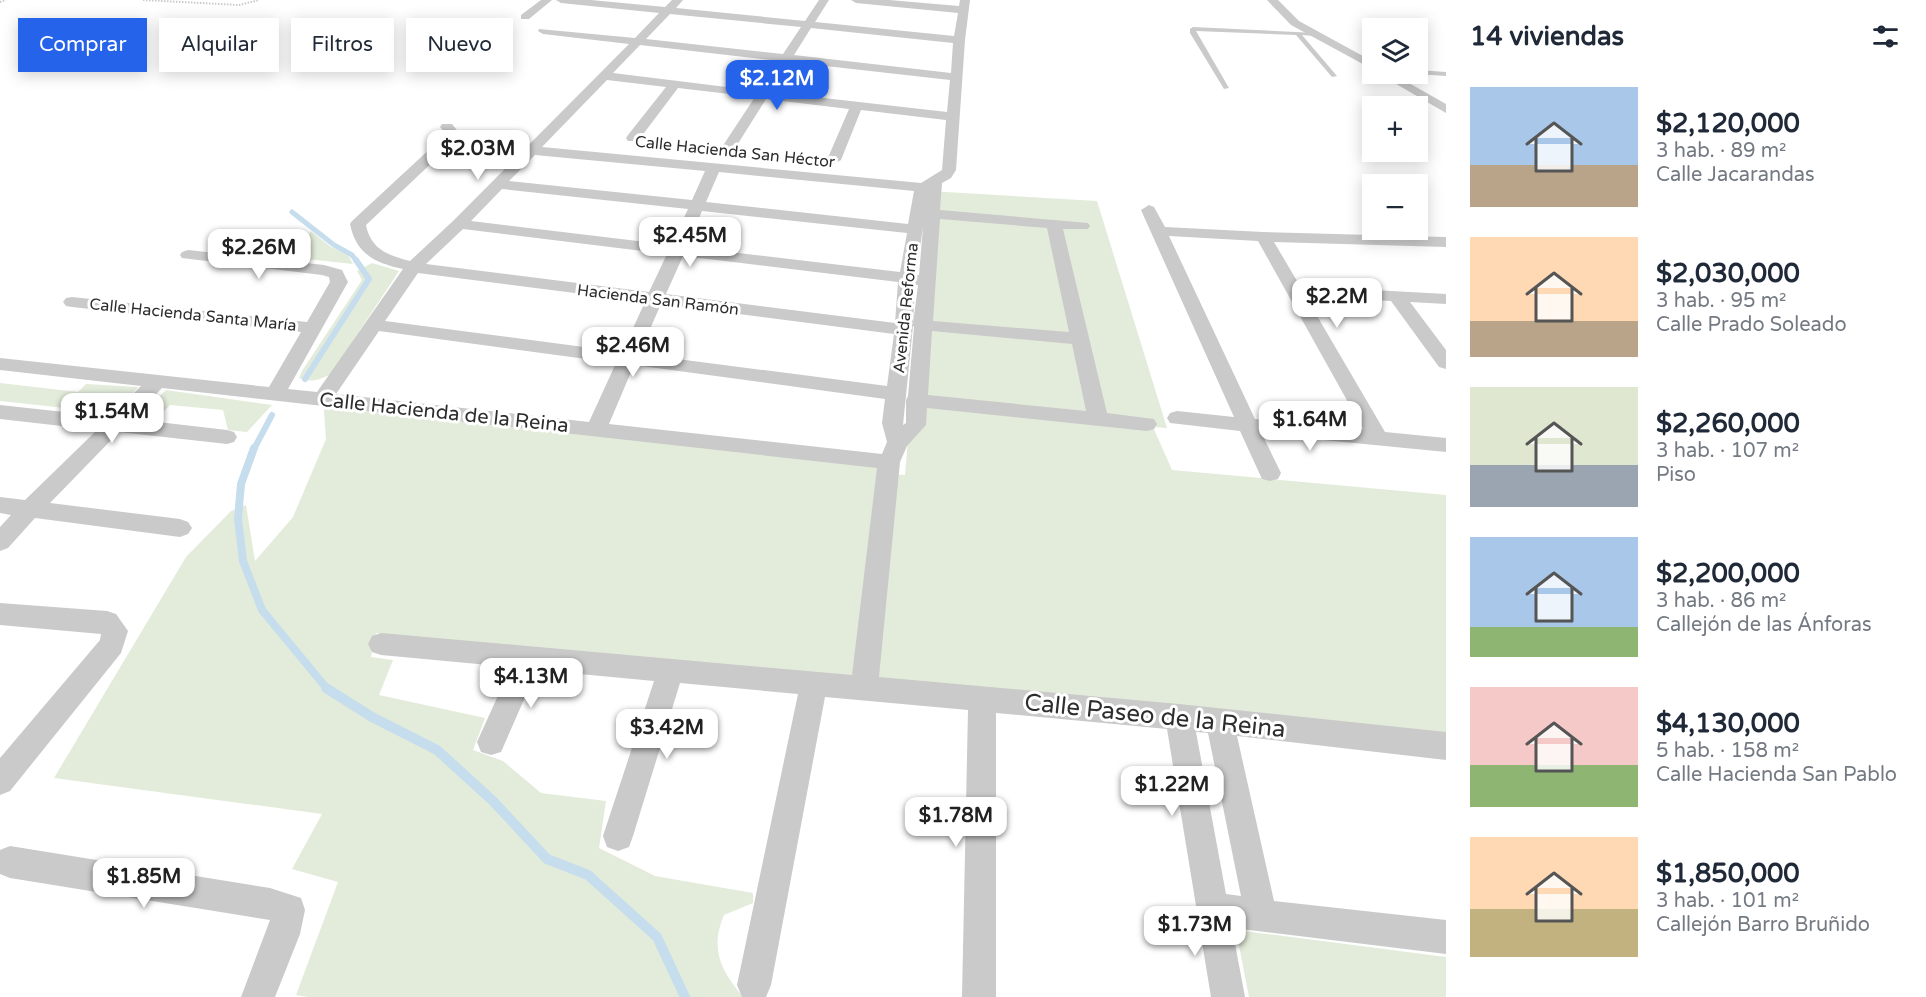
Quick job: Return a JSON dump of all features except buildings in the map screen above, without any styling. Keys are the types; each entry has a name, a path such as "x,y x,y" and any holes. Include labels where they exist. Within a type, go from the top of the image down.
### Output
{"street":[{"path":"525,17 547,0"},
{"path":"561,0 672,5 808,25 959,40"},
{"path":"729,147 824,0"},
{"path":"856,0 964,5"},
{"path":"1272,0 1295,23 1362,60"},
{"path":"323,399 413,267 459,224 672,5"},
{"name":"Avenida Reforma","path":"864,687 894,452 892,423 904,330 906,278 931,186 946,176 949,171 959,40 964,5"},
{"path":"543,32 957,77"},
{"path":"604,76 953,117"},
{"path":"633,138 675,84"},
{"path":"1402,84 1446,109"},
{"path":"834,160 857,105"},
{"name":"Hacienda San Ramón","path":"447,127 453,134 452,136 358,224 364,246 375,255 413,267 654,300 904,330"},
{"name":"Calle Hacienda San Héctor","path":"531,150 931,186"},
{"path":"596,429 714,168"},
{"path":"498,184 697,206 1082,226"},
{"path":"1149,210 1270,473"},
{"name":"Avenida Reforma","path":"894,452 916,425 926,282 922,219"},
{"path":"459,224 677,249 926,282"},
{"path":"1054,224 1098,418"},
{"path":"1158,231 1263,237 1446,242"},
{"path":"1263,237 1378,440"},
{"path":"188,255 336,273 339,282 275,394"},
{"path":"1294,291 1446,299"},
{"path":"1396,297 1446,363"},
{"name":"Calle Hacienda Santa María","path":"72,302 314,328"},
{"path":"375,325 896,394"},
{"path":"922,325 1079,339"},
{"name":"Calle Hacienda de la Reina","path":"0,364 596,429 894,452"},
{"path":"0,542 158,381"},
{"path":"916,400 1147,423"},
{"path":"0,412 227,437"},
{"path":"1177,418 1378,440 1446,445"},
{"path":"0,505 180,528"},
{"path":"0,614 107,622 115,631 112,645 0,781"},
{"name":"Calle Paseo de la Reina","path":"381,644 1179,717 1446,746"},
{"path":"491,742 529,657"},
{"path":"618,836 671,670"},
{"path":"754,985 814,683"},
{"path":"979,997 982,699"},
{"path":"1179,717 1228,997"},
{"path":"1220,722 1261,916"},
{"path":"10,862 270,904 289,910 283,934 258,997"},
{"path":"1213,908 1261,916 1446,937"}],"lane":[{"path":"1226,88 1193,33 1193,29 1314,34"},
{"path":"1297,33 1334,76"},
{"path":"1428,73 1446,74"}],"path":[{"path":"0,2 6,0"},
{"path":"142,0 239,5 258,0"}],"green space":[{"path":"929,191 1097,201 1167,428 1153,427 1172,470 1446,495 1446,748 376,633 371,657 393,660 379,695 485,718 473,750 503,761 541,793 606,801 599,848 655,876 753,893 753,903 724,915 718,938 723,968 743,997 308,997 296,995 338,882 292,869 322,814 54,778 186,557 231,511 246,505 255,561 293,517 326,439 323,399 889,462 888,474 905,475"},
{"path":"311,231 331,247 348,255 353,264 288,257"},
{"path":"372,263 399,271 331,374 315,380 299,378 362,280 357,271"},
{"path":"0,383 78,392 86,384 139,387 112,413 0,401"},
{"path":"166,390 272,405 247,432 228,430 223,410 170,405 158,417 139,416"},
{"path":"1236,930 1446,957 1446,997 1249,997"}],"waterway":[{"path":"292,212 334,245 352,255 357,262"},
{"path":"305,379 369,279 356,260"},
{"path":"254,449 272,415"},
{"path":"254,448 241,484 238,519 243,561 262,610 327,688"},
{"path":"327,688 372,717 437,750 493,801 547,859 588,875 657,937 685,997"}]}
